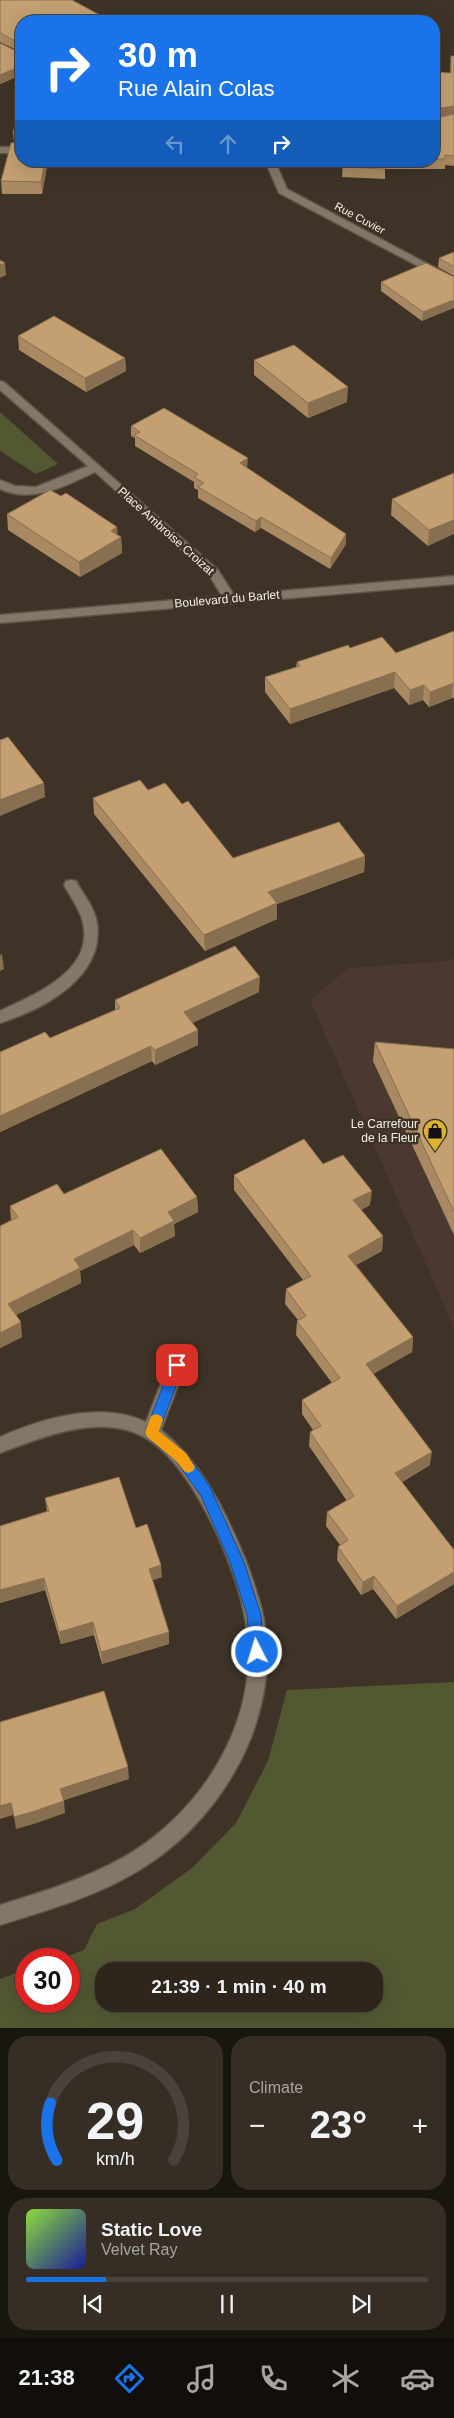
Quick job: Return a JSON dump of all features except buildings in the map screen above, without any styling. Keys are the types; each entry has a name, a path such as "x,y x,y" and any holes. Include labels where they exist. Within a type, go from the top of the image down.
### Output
{"street":[{"path":"0,150 15,150"},
{"name":"Rue Cuvier","path":"273,167 283,191 454,282"},
{"name":"Place Ambroise Croizat","path":"0,384 214,573 230,599"},
{"path":"0,484 10,490 38,492 96,467"},
{"name":"Boulevard du Barlet","path":"0,619 454,580"},
{"path":"0,1017 58,990 79,969 90,947 90,922 71,885"},
{"path":"151,1432 177,1365"},
{"path":"0,1445 50,1426 90,1421 127,1423 151,1432 181,1457 206,1492 237,1562 254,1615 257,1652 253,1697 239,1743 211,1791 170,1835 130,1864 80,1890 0,1915"}],"shaded area":[{"path":"454,958 454,1328 310,1000 349,968 448,961"}],"green space":[{"path":"0,412 58,464 36,474 0,451"},
{"path":"454,1682 454,2028 0,2028 0,1979 15,1974 15,2013 80,2013 80,1952 84,1950 97,1924 135,1909 192,1868 236,1823 268,1761 287,1690"}],"slow traffic":[{"path":"156,1420 151,1432 181,1457 188,1467"}],"place":[{"name":"Le Carrefour de la Fleur","path":"435,1152"}],"route":[{"path":"177,1365 151,1432 181,1457 206,1492 237,1562 254,1615 257,1652"}]}
